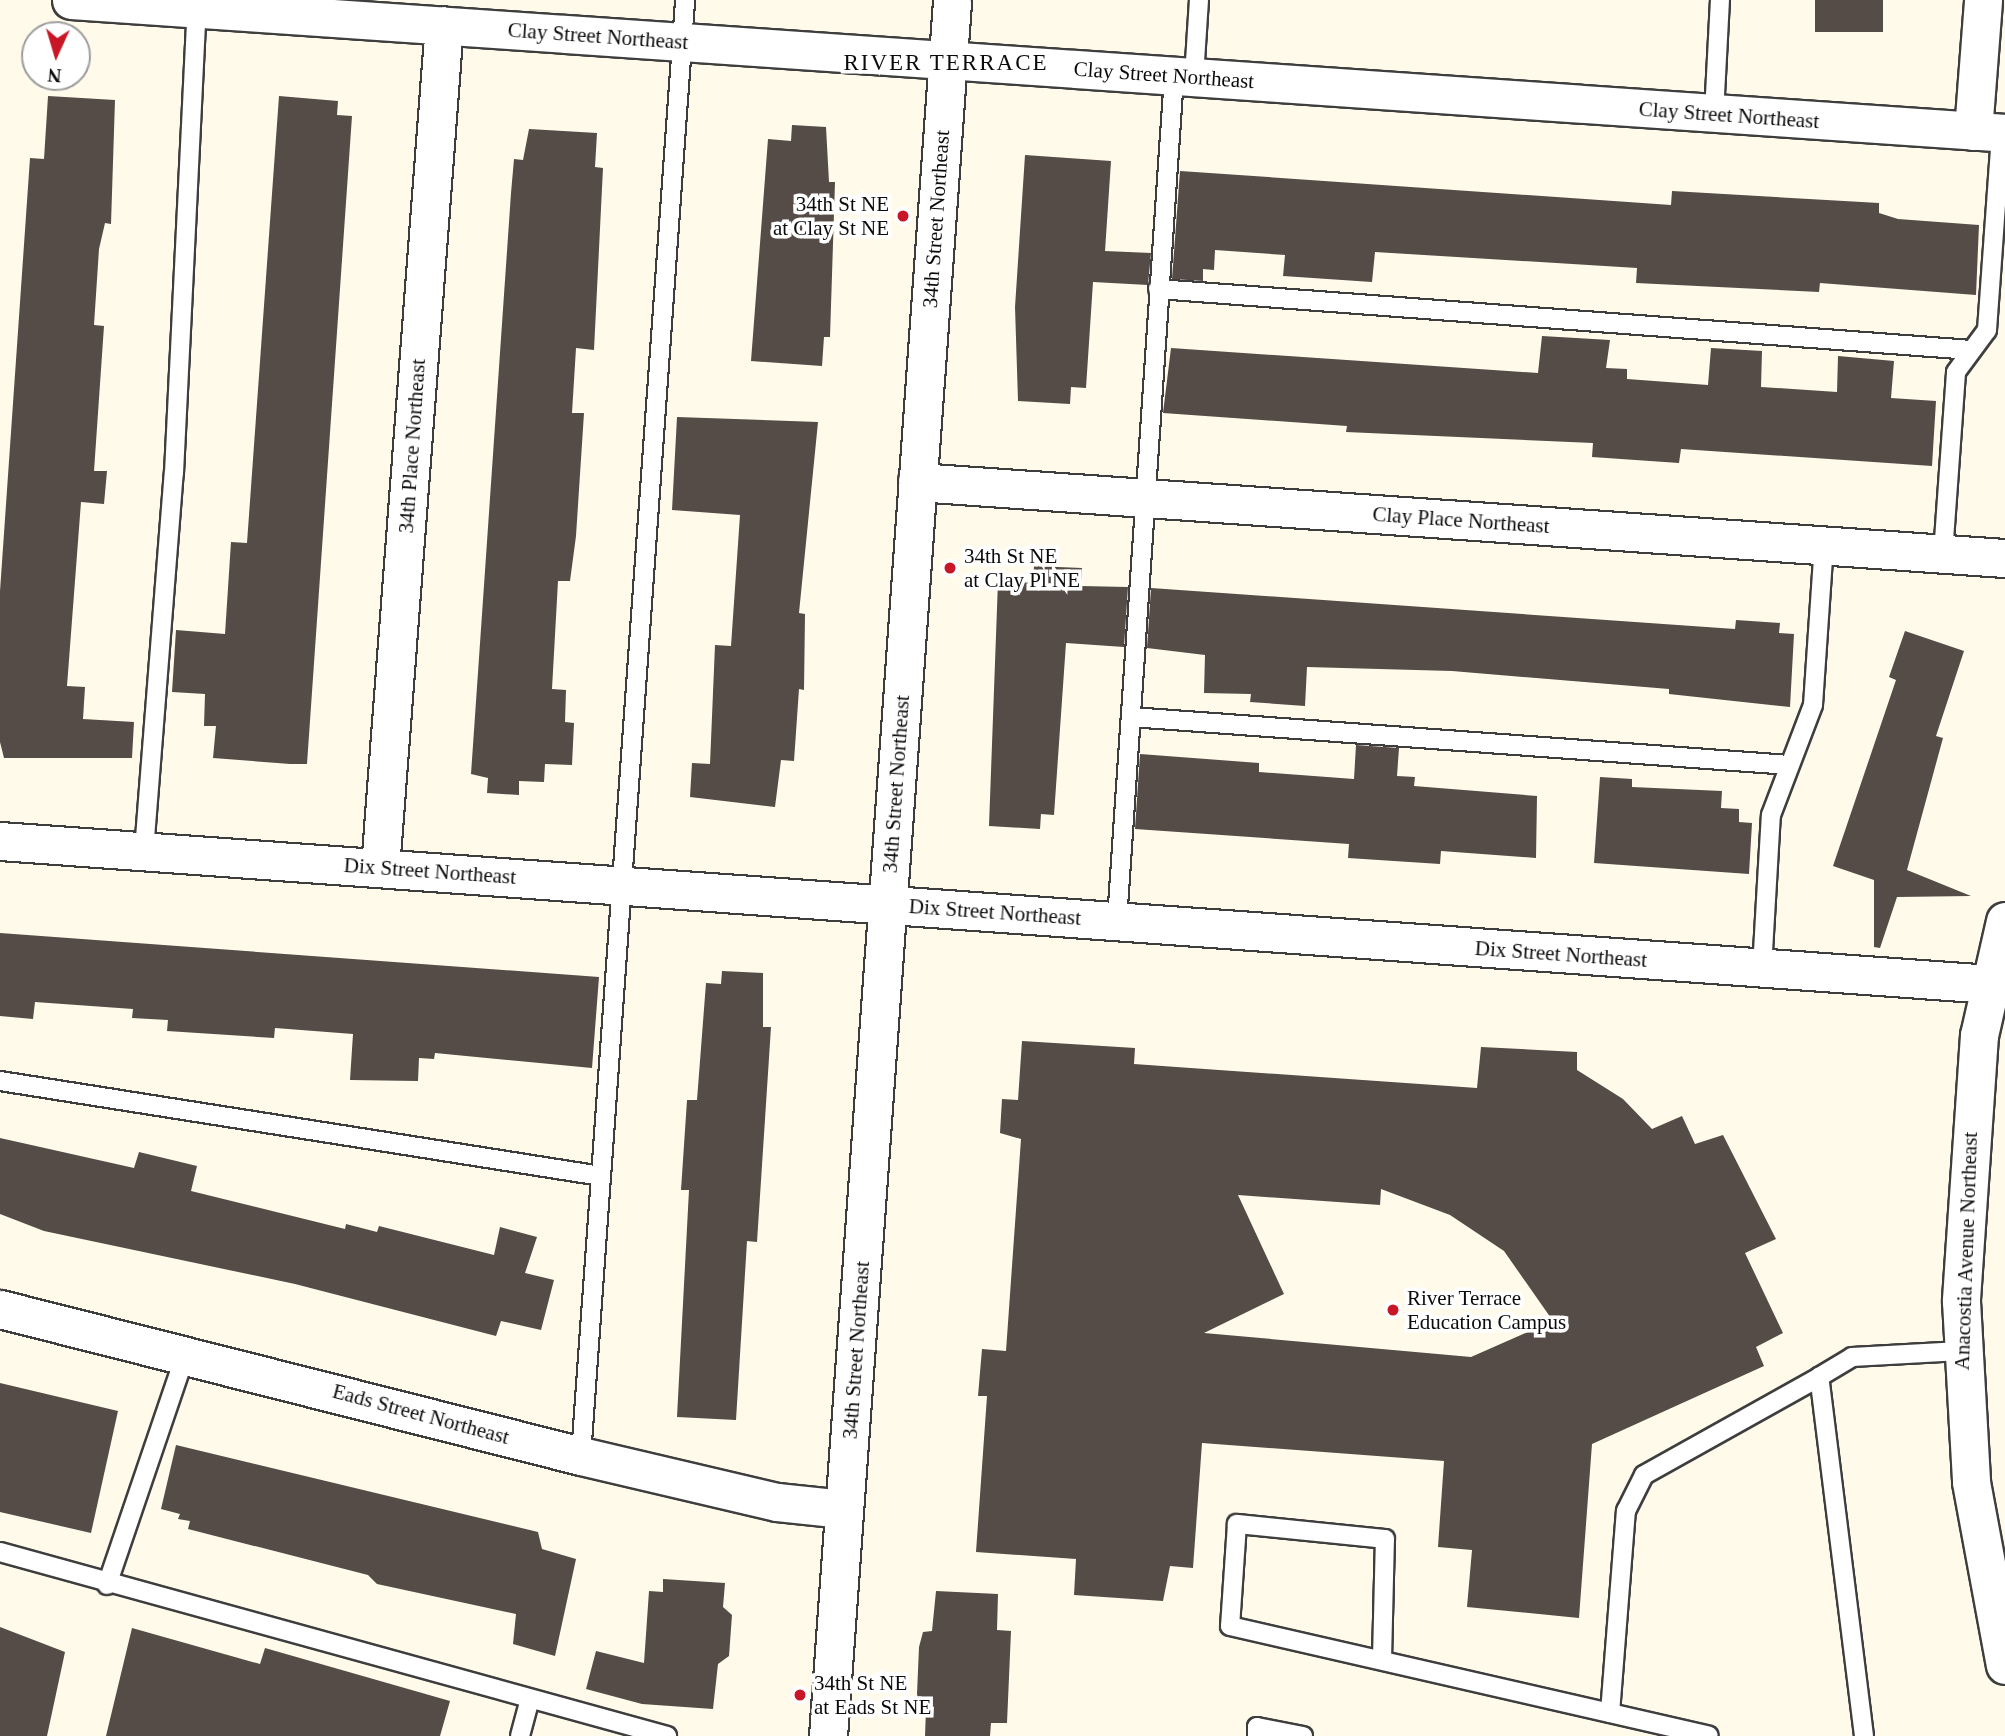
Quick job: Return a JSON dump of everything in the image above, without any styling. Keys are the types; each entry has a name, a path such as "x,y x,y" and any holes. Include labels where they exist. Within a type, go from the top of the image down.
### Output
{"street":[{"name":"Clay Street Northeast","path":"71,0 1993,133"},
{"name":"34th Street Northeast","path":"828,1736 952,0"},
{"path":"1983,0 1993,133"},
{"name":"34th Place Northeast","path":"380,868 444,25"},
{"name":"Clay Place Northeast","path":"917,482 2005,558"},
{"name":"Dix Street Northeast","path":"0,841 1990,984"},
{"name":"Anacostia Avenue Northeast","path":"2005,921 1990,984 1966,1166 1961,1351 1977,1522 2005,1665"},
{"name":"Eads Street Northeast","path":"0,1309 186,1353 581,1456 777,1502 844,1509"}],"lane":[{"path":"581,1456 685,0"},
{"path":"1117,921 1142,498 1158,289 1184,77 1199,0"},
{"path":"1714,114 1720,0"},
{"path":"144,851 173,473 197,8"},
{"path":"1943,554 1956,372 1986,330 1993,133"},
{"path":"1158,289 1971,350"},
{"path":"1762,969 1771,815 1813,705 1824,545"},
{"path":"1131,717 1789,765"},
{"path":"0,1081 601,1176"},
{"path":"1610,1713 1626,1511 1644,1475 1852,1357 1961,1351"},
{"path":"107,1585 186,1353"},
{"path":"1819,1377 1864,1736"},
{"path":"1382,1659 1385,1539 1237,1524 1230,1626 1709,1736"},
{"path":"0,1552 107,1585 667,1736"},
{"path":"520,1736 530,1699"},
{"path":"1257,1736 1257,1727 1303,1736"}],"building":[{"path":"1815,0 1883,0 1883,32 1815,32"},
{"path":"48,96 115,100 111,224 105,223 99,249 94,325 104,326 94,471 107,471 104,504 81,502 67,686 85,687 83,719 134,722 132,758 4,758 0,742 0,591 30,158 44,159"},
{"path":"279,96 338,101 337,115 352,116 307,764 213,758 216,726 204,726 205,694 172,692 176,630 225,634 231,542 247,543"},
{"path":"792,125 826,127 829,182 835,182 830,337 824,337 822,366 751,361 768,139 791,141"},
{"path":"529,129 597,133 595,167 603,168 594,350 576,348 572,413 584,413 576,536 570,581 558,581 552,689 566,690 565,722 574,723 572,765 545,764 544,782 519,781 519,795 487,793 488,778 471,774 514,159 523,160"},
{"path":"1025,155 1111,161 1105,251 1151,253 1148,285 1093,282 1086,388 1071,387 1070,404 1018,401 1015,307"},
{"path":"1180,171 1671,205 1672,191 1879,203 1879,213 1898,219 1979,225 1976,295 1820,283 1819,292 1636,283 1637,268 1375,252 1372,282 1283,276 1285,255 1215,250 1214,270 1203,269 1203,281 1172,279"},
{"path":"1542,336 1610,340 1606,368 1627,369 1627,379 1708,385 1711,348 1762,351 1761,387 1837,392 1838,356 1894,361 1891,398 1936,401 1932,466 1681,449 1679,463 1592,457 1593,443 1346,432 1347,426 1163,413 1171,348 1538,373"},
{"path":"677,417 818,422 799,613 805,614 804,690 799,689 794,761 781,760 775,807 690,797 692,763 710,764 715,645 731,646 740,515 672,510"},
{"path":"1034,566 1082,568 1081,586 1128,587 1124,647 1066,643 1054,815 1041,814 1040,829 989,826 998,581 1033,583"},
{"path":"1151,588 1735,629 1736,620 1780,623 1779,633 1794,634 1790,707 1669,694 1669,689 1452,671 1307,667 1305,706 1250,702 1251,694 1204,693 1205,655 1147,648"},
{"path":"1905,631 1964,651 1936,736 1943,738 1907,870 1971,896 1897,897 1880,948 1874,947 1874,880 1833,866 1896,680 1889,677"},
{"path":"1356,745 1399,748 1397,776 1415,777 1414,786 1537,796 1536,858 1441,851 1440,864 1348,858 1349,844 1135,829 1140,754 1259,763 1259,772 1354,779"},
{"path":"1600,777 1632,779 1632,787 1722,791 1721,808 1739,809 1739,822 1752,823 1749,874 1594,863"},
{"path":"0,933 599,977 592,1068 435,1053 434,1059 419,1058 418,1081 350,1080 353,1034 275,1028 274,1038 167,1031 168,1020 132,1018 133,1009 35,1002 33,1019 0,1016"},
{"path":"722,971 763,973 763,1027 771,1027 757,1242 747,1241 736,1420 677,1417 689,1190 681,1190 687,1100 697,1100 706,983 721,984"},
{"path":"1022,1041 1135,1048 1134,1064 1477,1088 1481,1047 1577,1052 1577,1070 1623,1099 1652,1129 1682,1116 1695,1144 1723,1135 1776,1239 1745,1253 1783,1333 1756,1347 1764,1366 1592,1444 1579,1618 1467,1607 1472,1550 1438,1547 1444,1461 1202,1443 1193,1568 1170,1566 1163,1601 1074,1595 1076,1559 976,1552 987,1396 978,1396 982,1349 1006,1351 1021,1139 1000,1133 1002,1099 1018,1100","holes":["1381,1189 1450,1215 1504,1251 1553,1321 1471,1357 1204,1333 1284,1294 1238,1195 1380,1205"]},
{"path":"0,1138 134,1168 139,1152 197,1166 191,1191 345,1229 346,1224 377,1232 379,1226 494,1255 500,1227 537,1237 525,1273 554,1280 541,1330 501,1321 496,1336 295,1284 44,1231 0,1214"},
{"path":"0,1383 118,1411 91,1533 0,1512"},
{"path":"176,1445 538,1532 542,1549 576,1559 555,1656 513,1644 516,1614 377,1584 368,1575 188,1529 190,1521 178,1519 180,1514 161,1509"},
{"path":"663,1579 725,1583 723,1607 732,1615 729,1656 718,1664 713,1709 642,1704 586,1689 596,1651 644,1663 649,1591 663,1592"},
{"path":"936,1591 998,1594 997,1630 1011,1631 1007,1723 991,1723 990,1736 925,1736 926,1709 920,1709 917,1694 919,1647 923,1632 932,1631"},
{"path":"0,1627 65,1652 47,1736 0,1736"},
{"path":"132,1628 260,1664 265,1648 450,1701 440,1736 106,1736"}],"place":[{"name":"34th St NE at Clay St NE","path":"903,216"},
{"name":"34th St NE at Clay Pl NE","path":"950,568"},
{"name":"River Terrace Education Campus","path":"1393,1310"},
{"name":"34th St NE at Eads St NE","path":"800,1695"}],"district":[{"name":"RIVER TERRACE","path":"946,63"}]}
